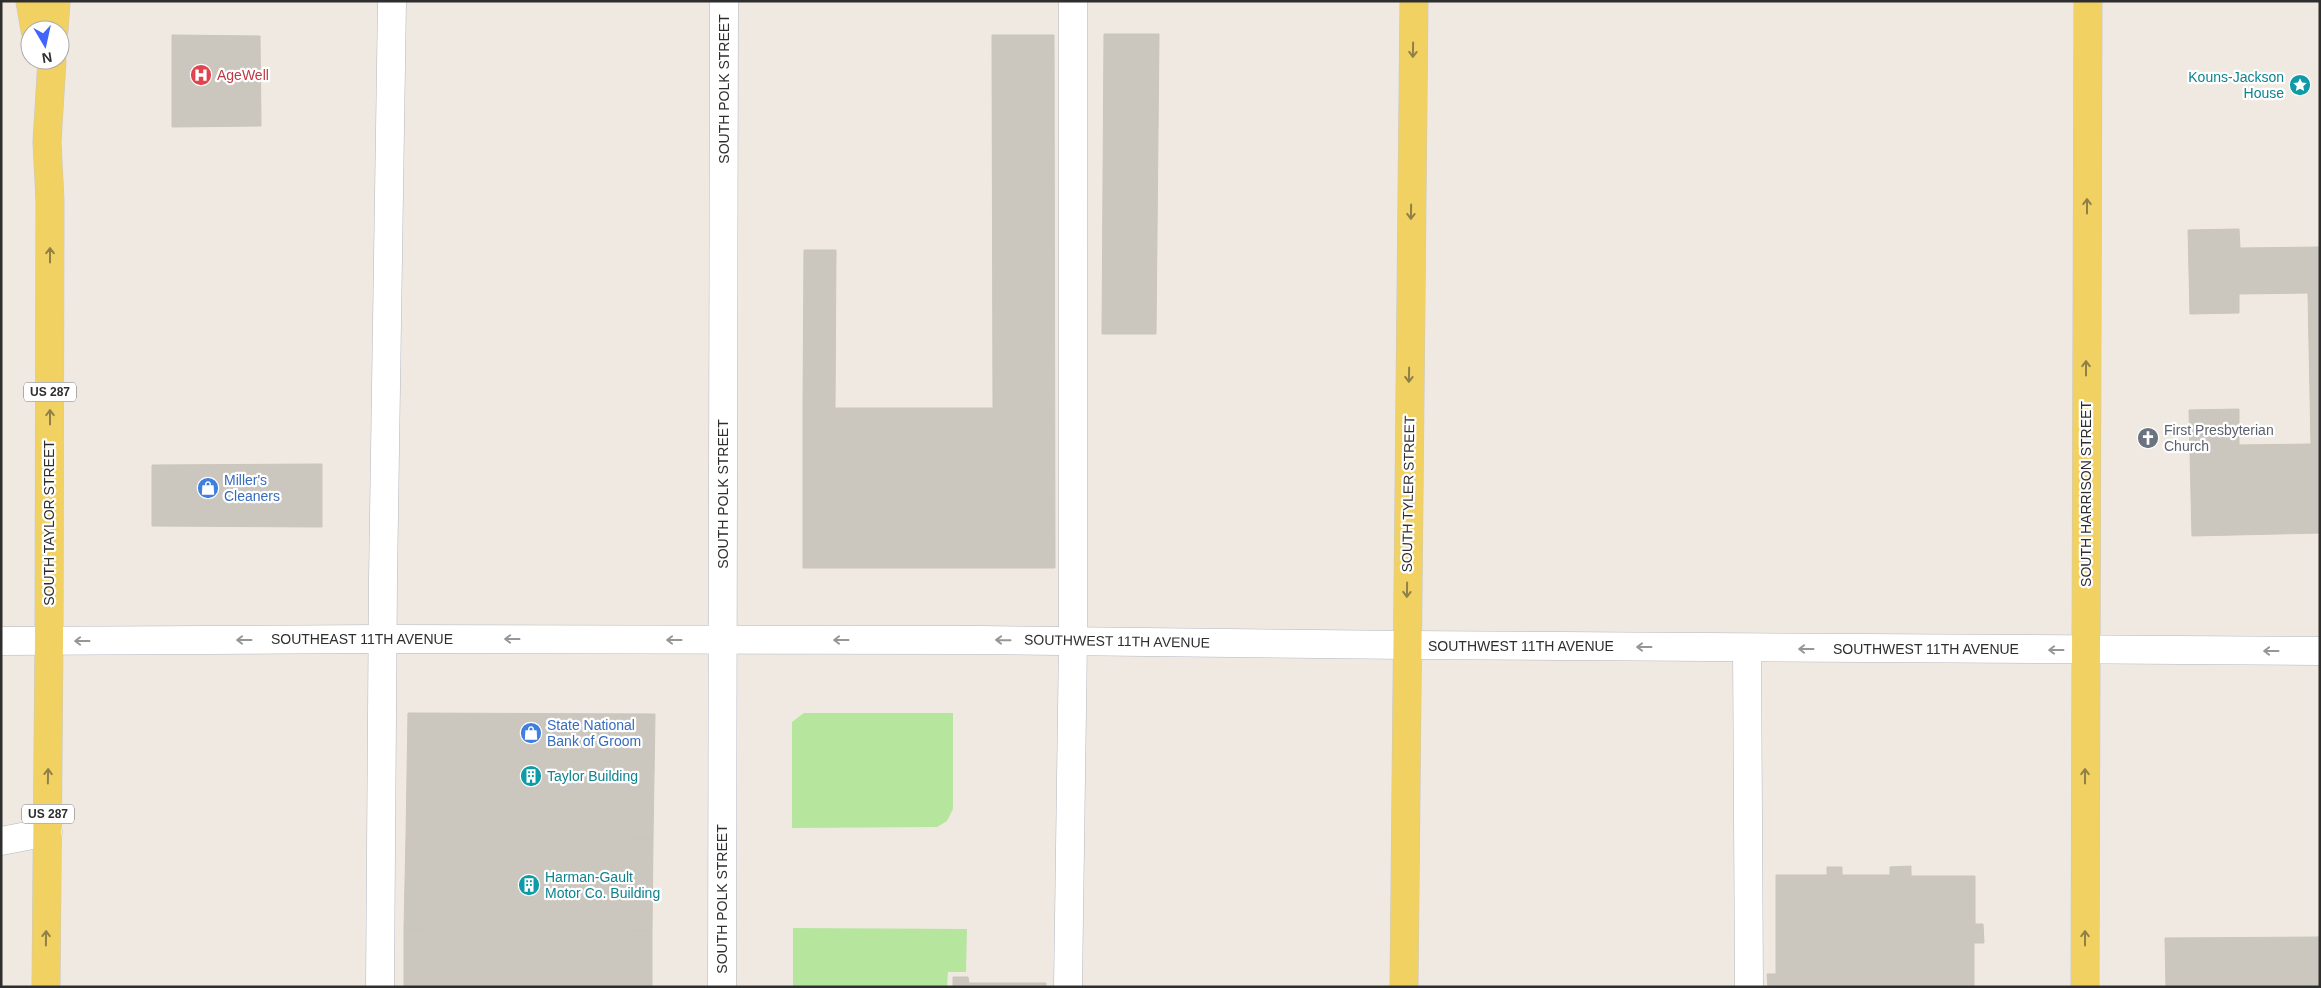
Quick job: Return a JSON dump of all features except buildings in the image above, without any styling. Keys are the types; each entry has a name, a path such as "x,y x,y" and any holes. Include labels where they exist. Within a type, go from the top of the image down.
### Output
{"main road":[{"path":"30,1 33,20"},
{"path":"55,20 56,1"},
{"name":"SOUTH TYLER STREET","path":"1404,987 1414,1"},
{"name":"SOUTH HARRISON STREET","path":"2085,987 2088,1"},
{"name":"US 287","path":"39,70 47,142"},
{"name":"SOUTH TAYLOR STREET","path":"46,987 50,201 47,142 51,70"}],"street":[{"path":"380,987 382,639 392,1"},
{"name":"SOUTH POLK STREET","path":"722,987 724,1"},
{"path":"1068,987 1073,641 1073,1"},
{"name":"SOUTHEAST 11TH AVENUE","path":"1,641 723,640"},
{"name":"SOUTHWEST 11TH AVENUE","path":"723,640 2320,651"},
{"path":"1747,648 1749,987"},
{"path":"1,841 48,832"}],"green space":[{"path":"804,713 953,713 953,809 947,821 937,827 792,828 792,722"},
{"path":"793,928 967,929 966,972 948,972 947,987 793,987"}],"place":[{"name":"AgeWell","path":"201,75"},
{"name":"Kouns-Jackson House","path":"2300,85"},
{"name":"First Presbyterian Church","path":"2148,438"},
{"name":"Miller's Cleaners","path":"208,488"},
{"name":"State National Bank of Groom","path":"531,733"},
{"name":"Taylor Building","path":"531,776"},
{"name":"Harman-Gault Motor Co. Building","path":"529,885"}]}
